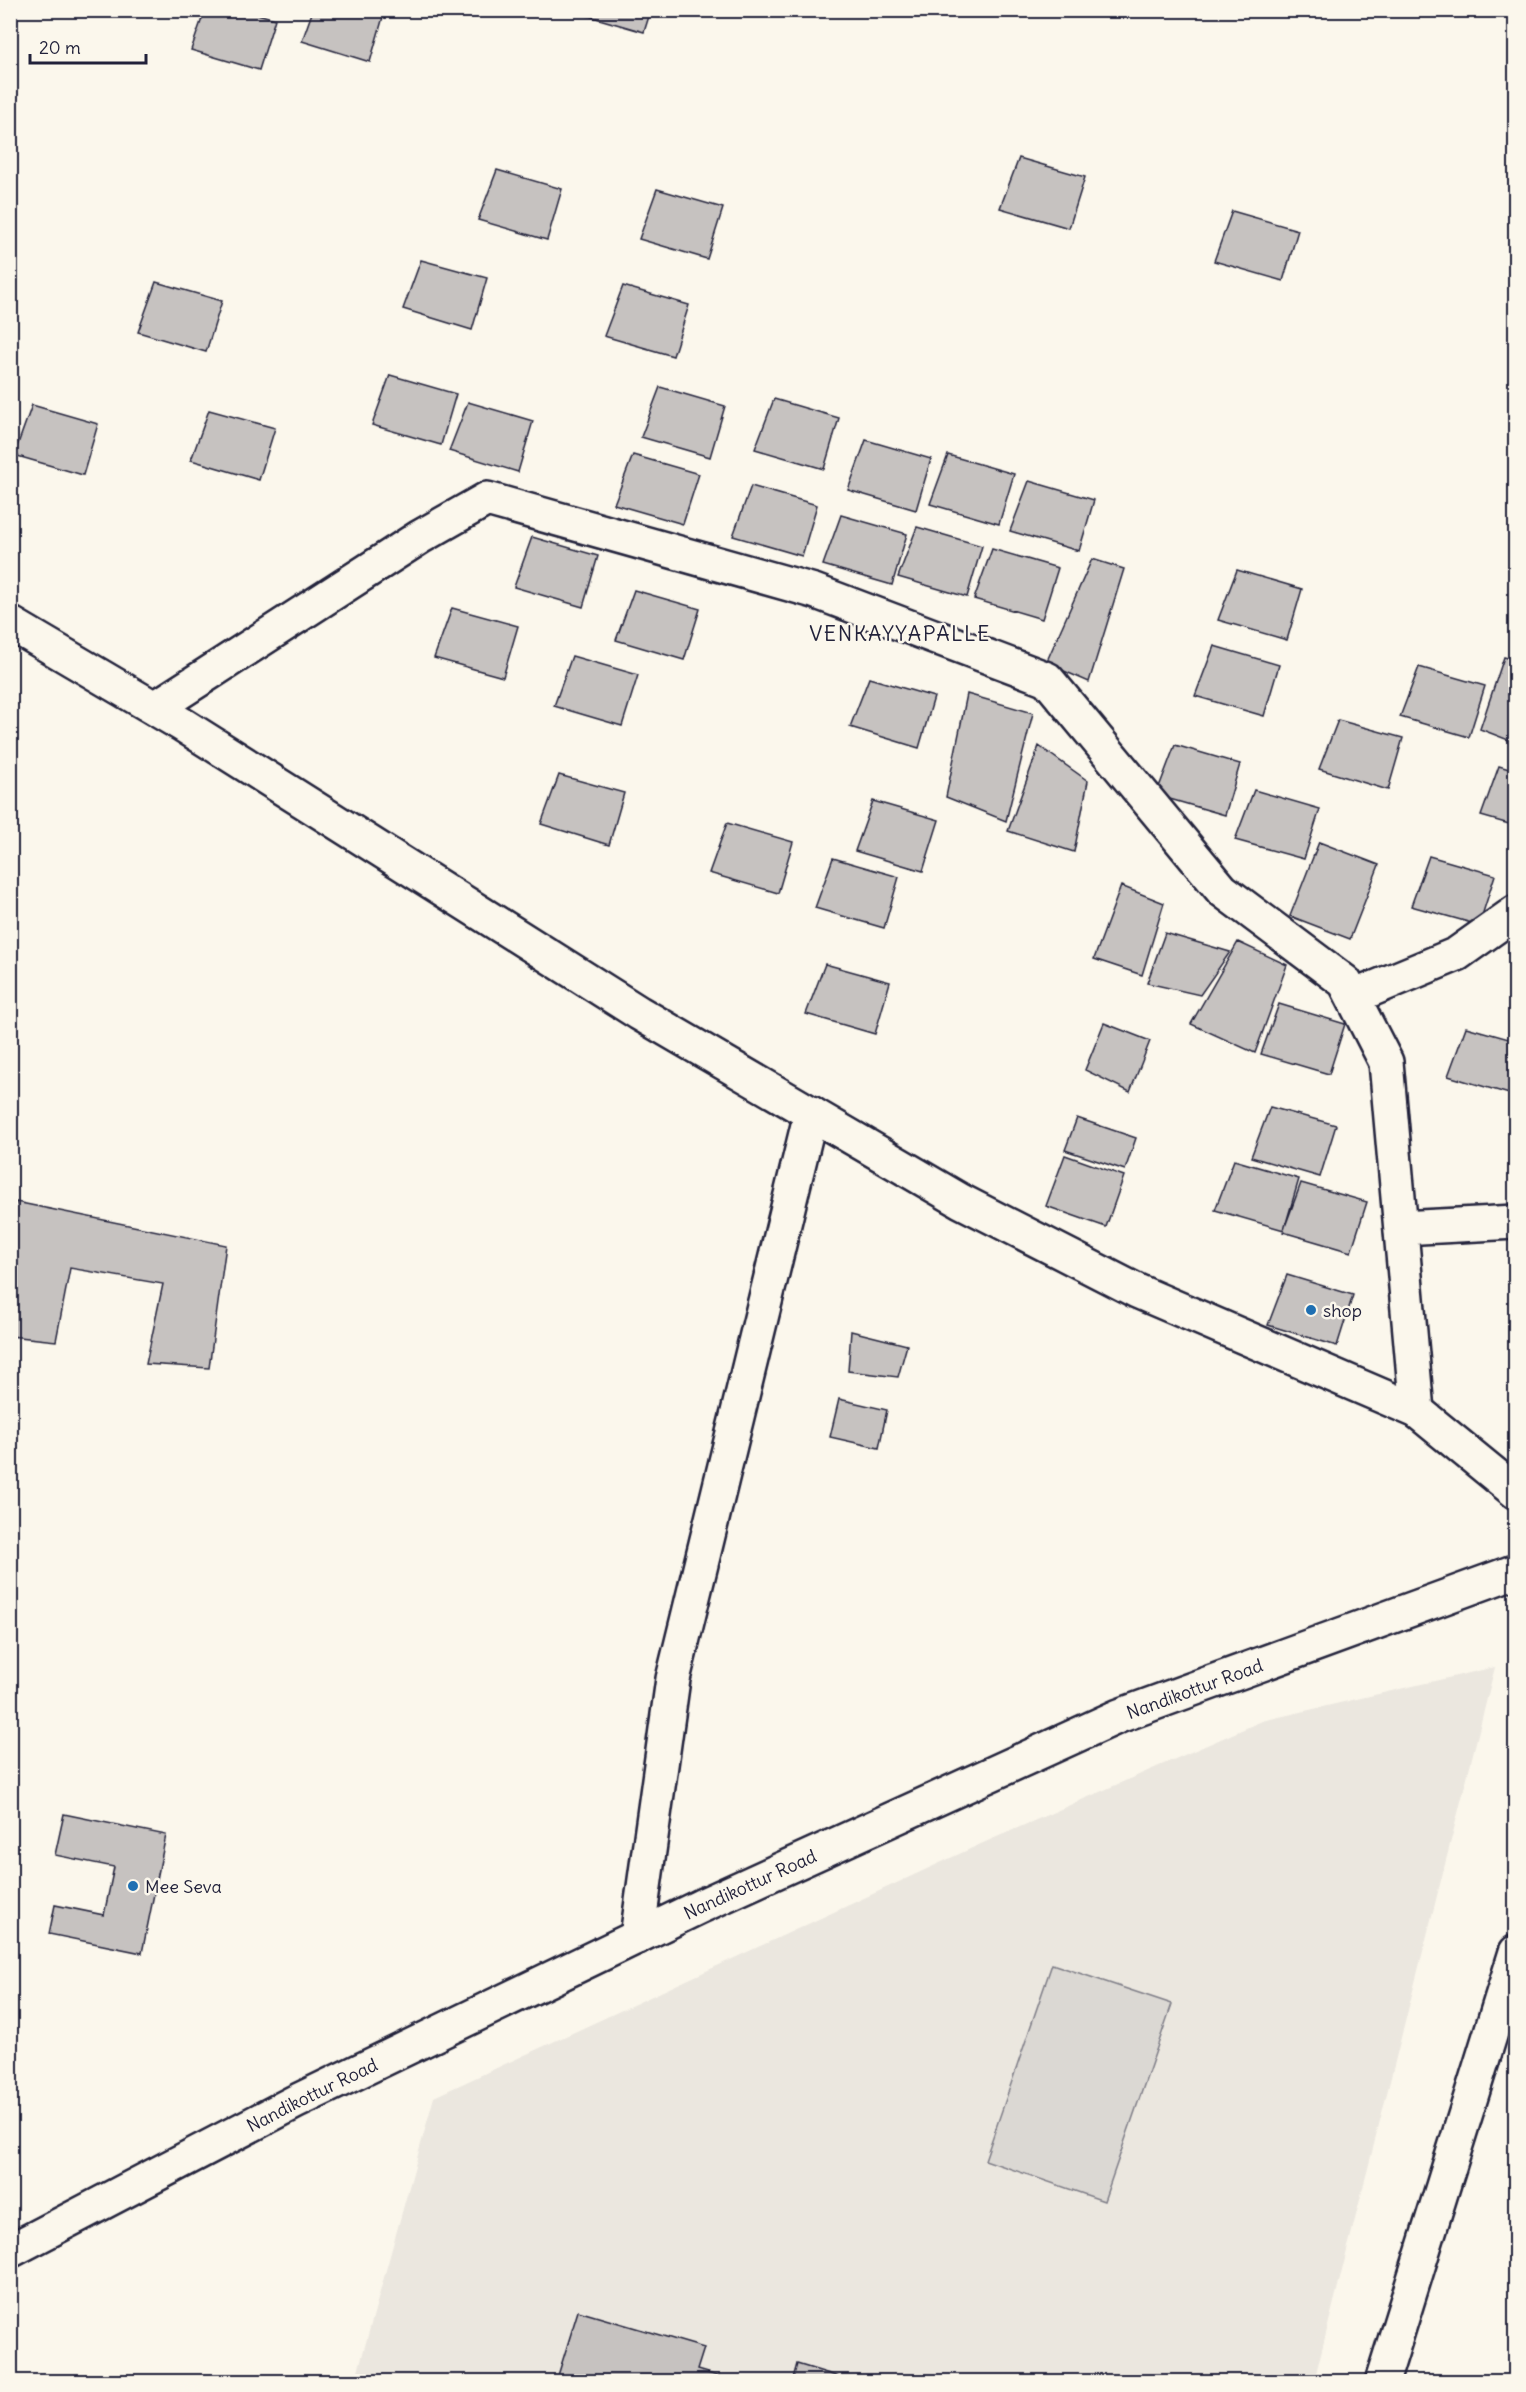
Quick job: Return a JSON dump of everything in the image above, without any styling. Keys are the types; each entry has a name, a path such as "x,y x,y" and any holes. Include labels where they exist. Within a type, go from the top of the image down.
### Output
{"main road":[{"path":"155,708 420,537 487,499 813,591 1047,679 1222,890 1345,982 1386,1062 1417,1411"},
{"path":"10,623 155,708 639,1013 961,1201 1137,1291 1417,1411 1515,1501"},
{"path":"1353,997 1457,954 1515,912"},
{"path":"637,1937 673,1679 811,1113"},
{"path":"1401,1228 1515,1222"},
{"name":"Nandikottur Road","path":"10,2251 296,2102 637,1937 1119,1716 1515,1571"},
{"path":"1382,2382 1515,1952"}],"shaded area":[{"path":"1495,1667 1314,2381 355,2382 434,2097 983,1843 1262,1721"},
{"path":"1052,1964 1172,2004 1104,2201 985,2160"}],"building":[{"path":"205,10 244,10 275,19 259,70 191,50"},
{"path":"313,10 385,10 370,62 302,41"},
{"path":"576,10 651,10 644,32 575,12"},
{"path":"1019,158 1085,177 1069,228 1000,208"},
{"path":"497,170 562,189 547,240 478,220"},
{"path":"657,189 723,208 707,259 639,239"},
{"path":"1232,211 1298,230 1283,281 1214,261"},
{"path":"421,260 487,278 472,330 403,309"},
{"path":"156,282 222,301 206,352 138,332"},
{"path":"623,286 689,305 673,356 604,336"},
{"path":"390,375 456,394 441,445 372,425"},
{"path":"660,387 725,406 710,457 641,437"},
{"path":"774,399 839,418 824,469 755,449"},
{"path":"468,402 533,421 518,472 449,451"},
{"path":"32,405 98,424 83,475 14,455"},
{"path":"209,410 275,428 259,480 191,460"},
{"path":"866,440 931,459 916,510 848,490"},
{"path":"633,455 699,474 683,524 614,504"},
{"path":"948,455 1014,474 999,524 930,504"},
{"path":"1029,481 1094,500 1079,551 1010,531"},
{"path":"751,486 817,505 802,556 733,536"},
{"path":"841,515 907,534 892,585 823,565"},
{"path":"917,527 982,546 967,597 898,577"},
{"path":"532,537 598,556 583,607 514,587"},
{"path":"992,549 1058,568 1042,619 974,599"},
{"path":"1092,559 1124,569 1089,682 1046,663"},
{"path":"1237,570 1302,589 1287,640 1218,620"},
{"path":"634,590 700,609 684,660 616,640"},
{"path":"452,608 518,626 503,677 434,658"},
{"path":"1214,646 1279,665 1264,716 1195,696"},
{"path":"572,656 638,675 622,726 554,706"},
{"path":"1504,657 1516,660 1516,743 1480,729"},
{"path":"1419,667 1485,686 1469,737 1400,717"},
{"path":"869,678 934,697 919,748 850,727"},
{"path":"967,694 1033,713 1006,821 946,797"},
{"path":"1338,720 1403,738 1388,790 1319,769"},
{"path":"1175,745 1240,764 1225,815 1156,795"},
{"path":"1039,746 1088,781 1074,852 1008,831"},
{"path":"1499,766 1516,771 1516,826 1481,816"},
{"path":"559,775 624,793 609,845 541,824"},
{"path":"1254,790 1320,809 1304,859 1235,840"},
{"path":"873,801 939,820 923,871 855,851"},
{"path":"727,823 793,842 778,893 709,873"},
{"path":"1319,842 1379,865 1350,939 1290,916"},
{"path":"1429,856 1495,875 1479,925 1411,906"},
{"path":"833,858 899,877 884,928 815,908"},
{"path":"1121,886 1164,903 1142,975 1094,959"},
{"path":"1165,933 1230,952 1200,995 1147,983"},
{"path":"1238,942 1287,965 1255,1053 1191,1024"},
{"path":"825,964 890,982 875,1034 806,1014"},
{"path":"1279,1004 1345,1024 1329,1074 1261,1054"},
{"path":"1104,1023 1150,1041 1130,1092 1085,1070"},
{"path":"1466,1027 1516,1041 1516,1096 1448,1076"},
{"path":"1270,1107 1336,1125 1320,1177 1251,1157"},
{"path":"1077,1118 1136,1138 1125,1170 1065,1150"},
{"path":"1065,1155 1124,1176 1106,1227 1046,1206"},
{"path":"1234,1160 1299,1179 1284,1230 1215,1210"},
{"path":"1301,1183 1367,1202 1351,1252 1283,1232"},
{"path":"16,1202 226,1245 209,1368 146,1364 163,1284 70,1268 56,1341 10,1336 10,1240"},
{"name":"shop","path":"1287,1275 1353,1295 1337,1346 1268,1325"},
{"path":"851,1331 907,1345 898,1377 848,1371"},
{"path":"839,1399 887,1410 879,1448 830,1437"},
{"name":"Mee Seva","path":"64,1814 166,1835 142,1953 49,1934 55,1905 104,1915 114,1867 55,1855"},
{"path":"578,2311 704,2348 697,2370 738,2382 556,2382"},
{"path":"797,2364 856,2382 792,2382"}],"place":[{"name":"shop","path":"1311,1310"},
{"name":"Mee Seva","path":"133,1886"}],"district":[{"name":"VENKAYYAPALLE","path":"900,633"}]}
